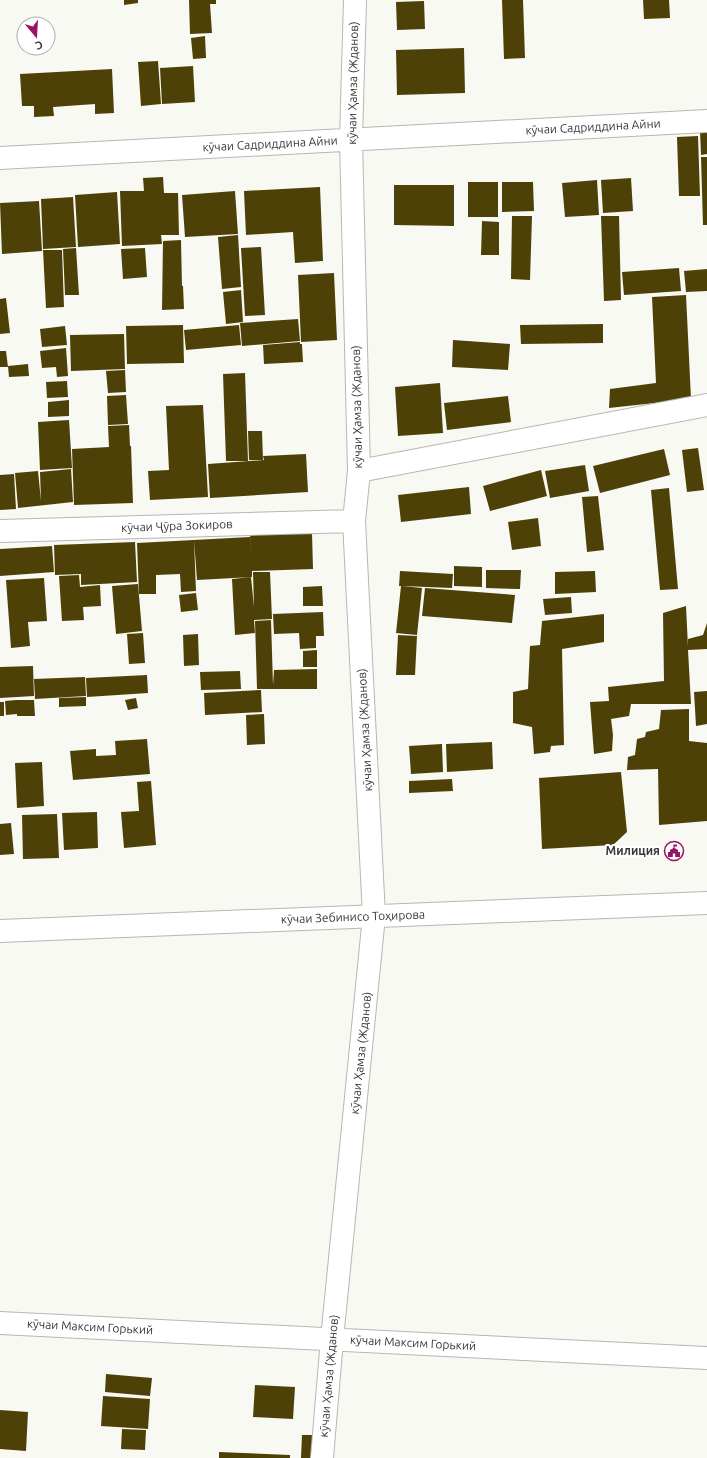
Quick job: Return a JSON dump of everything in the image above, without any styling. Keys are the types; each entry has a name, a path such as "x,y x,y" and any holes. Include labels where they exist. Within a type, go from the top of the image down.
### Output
{"street":[{"name":"кӯчаи Ҳамза (Жданов)","path":"322,1458 332,1339 374,916 354,521 359,471 351,139 355,0"},
{"name":"кӯчаи Садриддина Айни","path":"0,158 707,121"},
{"path":"359,471 707,405"},
{"name":"кӯчаи Ҷӯра Зокиров","path":"0,532 354,521"},
{"name":"кӯчаи Зебинисо Тоҳирова","path":"0,931 707,903"},
{"name":"кӯчаи Максим Горький","path":"0,1323 707,1358"}],"building":[{"path":"124,0 138,0 138,3 124,5"},
{"path":"189,0 216,0 216,4 210,4 212,33 190,34"},
{"path":"502,0 523,0 525,58 504,59"},
{"path":"643,0 669,0 670,18 644,19"},
{"path":"424,1 425,29 397,30 396,2"},
{"path":"205,36 206,58 193,59 191,38"},
{"path":"464,48 465,93 397,95 396,50"},
{"path":"158,61 161,104 141,106 138,62"},
{"path":"193,66 195,102 162,104 160,68"},
{"path":"112,69 114,113 95,114 95,104 53,107 54,116 34,117 34,106 22,106 20,74"},
{"path":"707,130 707,154 701,155 700,131"},
{"path":"698,136 700,196 679,196 677,137"},
{"path":"701,157 707,157 707,225 703,225"},
{"path":"163,177 164,193 178,193 179,235 161,235 162,244 122,246 120,191 144,191 143,178"},
{"path":"631,178 633,211 603,213 601,180"},
{"path":"597,180 599,215 565,217 562,183"},
{"path":"468,182 498,182 498,217 468,217"},
{"path":"502,182 533,182 534,211 502,212"},
{"path":"394,185 454,185 454,226 394,225"},
{"path":"320,187 323,261 295,263 293,232 246,235 244,191"},
{"path":"235,191 238,234 185,237 182,195"},
{"path":"117,192 120,244 78,247 75,195"},
{"path":"73,197 76,247 43,249 41,199"},
{"path":"39,201 42,251 2,254 0,203"},
{"path":"512,216 532,216 530,280 511,279"},
{"path":"601,216 619,216 621,300 604,301"},
{"path":"482,221 499,222 499,255 481,255"},
{"path":"238,235 241,287 222,289 218,237"},
{"path":"181,240 184,309 162,310 163,241"},
{"path":"261,247 265,315 245,316 241,248"},
{"path":"76,248 79,295 65,295 63,249"},
{"path":"145,248 147,277 123,279 121,249"},
{"path":"43,250 62,250 64,307 46,308"},
{"path":"679,268 681,291 624,295 622,272"},
{"path":"707,269 707,291 686,292 684,271"},
{"path":"334,273 337,340 301,342 298,275"},
{"path":"241,290 243,322 226,324 223,292"},
{"path":"686,295 691,399 609,408 610,389 656,383 652,297"},
{"path":"6,298 10,333 0,334 0,299"},
{"path":"298,319 300,341 242,346 240,323"},
{"path":"603,324 603,343 521,344 520,325"},
{"path":"183,325 184,363 127,364 126,326"},
{"path":"239,325 241,345 186,350 184,330"},
{"path":"65,326 67,345 42,347 40,329"},
{"path":"124,334 125,369 71,371 70,335"},
{"path":"453,340 510,344 508,370 452,367"},
{"path":"300,342 300,344 302,344 303,362 264,364 263,345"},
{"path":"66,348 68,376 57,377 56,367 42,368 40,351"},
{"path":"0,351 6,351 8,367 0,367"},
{"path":"28,364 29,376 9,377 8,366"},
{"path":"125,370 126,392 108,393 106,371"},
{"path":"245,373 248,461 226,461 223,374"},
{"path":"67,381 68,397 47,398 46,382"},
{"path":"440,383 443,433 398,436 395,387"},
{"path":"126,395 128,424 108,425 107,396"},
{"path":"508,396 511,422 447,430 444,403"},
{"path":"69,400 69,416 48,417 48,402"},
{"path":"203,405 208,497 150,500 148,471 169,470 166,406"},
{"path":"69,420 72,468 40,470 38,422"},
{"path":"129,425 133,503 74,505 72,449 109,447 108,426"},
{"path":"248,431 262,431 263,460 249,460"},
{"path":"698,448 704,490 687,492 682,450"},
{"path":"664,449 670,475 600,493 593,466"},
{"path":"306,454 308,492 210,498 208,464 264,460 263,456"},
{"path":"585,465 589,491 550,498 545,471"},
{"path":"71,469 73,502 18,508 15,473 38,471 41,501 40,472"},
{"path":"541,470 547,496 490,511 483,486"},
{"path":"14,474 16,509 0,510 0,475"},
{"path":"469,487 471,514 401,522 398,495"},
{"path":"669,488 678,589 660,590 651,490"},
{"path":"598,496 604,550 587,552 582,497"},
{"path":"538,518 541,546 512,550 508,522"},
{"path":"312,533 313,569 252,571 252,577 197,580 194,540 250,537 251,558 250,535"},
{"path":"194,540 196,591 181,592 180,574 156,575 156,594 139,594 137,543"},
{"path":"135,542 137,582 81,585 81,574 55,575 54,545"},
{"path":"52,546 54,572 0,576 0,549"},
{"path":"454,566 482,567 482,587 454,586"},
{"path":"486,570 521,570 520,589 486,588"},
{"path":"400,571 453,574 452,588 402,586 422,588 417,635 396,633 401,586 399,586"},
{"path":"595,571 596,592 555,594 555,572"},
{"path":"253,572 270,572 272,619 254,620 255,633 235,635 232,579 251,577 254,607"},
{"path":"79,575 80,587 100,585 101,606 83,607 84,620 62,621 59,576"},
{"path":"44,578 47,621 28,622 30,646 11,648 6,580"},
{"path":"138,584 142,631 116,634 112,586"},
{"path":"322,586 323,606 303,606 303,587"},
{"path":"425,588 515,595 512,623 422,616"},
{"path":"196,593 198,610 181,612 179,595"},
{"path":"571,597 572,613 545,615 543,599"},
{"path":"686,606 688,647 688,639 703,635 707,623 707,649 688,650 691,704 631,704 629,716 611,719 613,735 612,751 594,754 590,702 609,701 608,687 664,681 663,613"},
{"path":"323,612 324,636 316,636 316,648 300,649 299,633 274,634 273,614"},
{"path":"604,614 604,642 562,649 564,745 551,746 550,752 534,754 532,727 513,723 513,692 528,689 530,646 540,645 542,621"},
{"path":"271,620 273,685 274,670 317,669 317,689 257,689 255,621"},
{"path":"143,633 145,663 129,664 127,634"},
{"path":"198,634 199,665 184,666 183,635"},
{"path":"398,635 417,636 415,675 396,675"},
{"path":"317,650 317,667 303,667 303,651"},
{"path":"33,666 34,696 0,698 0,667"},
{"path":"240,671 241,689 201,690 200,672"},
{"path":"147,675 148,693 87,697 86,678"},
{"path":"85,677 86,696 35,699 34,679"},
{"path":"261,690 262,712 205,715 204,693"},
{"path":"707,691 707,724 696,726 694,692"},
{"path":"86,697 86,706 59,707 59,698"},
{"path":"136,698 138,708 128,710 125,700"},
{"path":"34,700 35,716 17,716 17,714 6,715 5,701"},
{"path":"0,702 4,702 4,716 0,716"},
{"path":"689,709 689,741 707,743 707,821 659,825 658,769 627,770 628,757 635,755 637,739 645,737 646,732 659,729 661,710"},
{"path":"264,714 265,744 247,745 246,715"},
{"path":"147,739 150,774 73,780 70,751 96,749 96,756 116,755 115,741"},
{"path":"492,742 493,769 447,772 446,744"},
{"path":"442,744 443,772 411,774 409,746"},
{"path":"42,762 44,806 17,808 15,763"},
{"path":"621,772 627,832 613,845 542,849 539,778"},
{"path":"452,779 453,791 409,793 409,781"},
{"path":"151,781 156,845 124,848 121,812 139,811 137,782"},
{"path":"97,812 98,848 64,850 62,813"},
{"path":"57,814 59,858 23,859 22,815"},
{"path":"11,823 14,854 0,855 0,824"},
{"path":"106,1374 152,1378 150,1396 105,1392"},
{"path":"255,1385 295,1387 293,1419 253,1417"},
{"path":"103,1396 150,1399 148,1429 101,1426"},
{"path":"0,1410 28,1412 26,1451 0,1449"},
{"path":"122,1429 146,1430 145,1450 121,1449"},
{"path":"302,1435 315,1435 314,1458 301,1458"},
{"path":"219,1452 290,1455 290,1458 219,1458"}],"place":[{"name":"Милиция","path":"674,851"}]}
